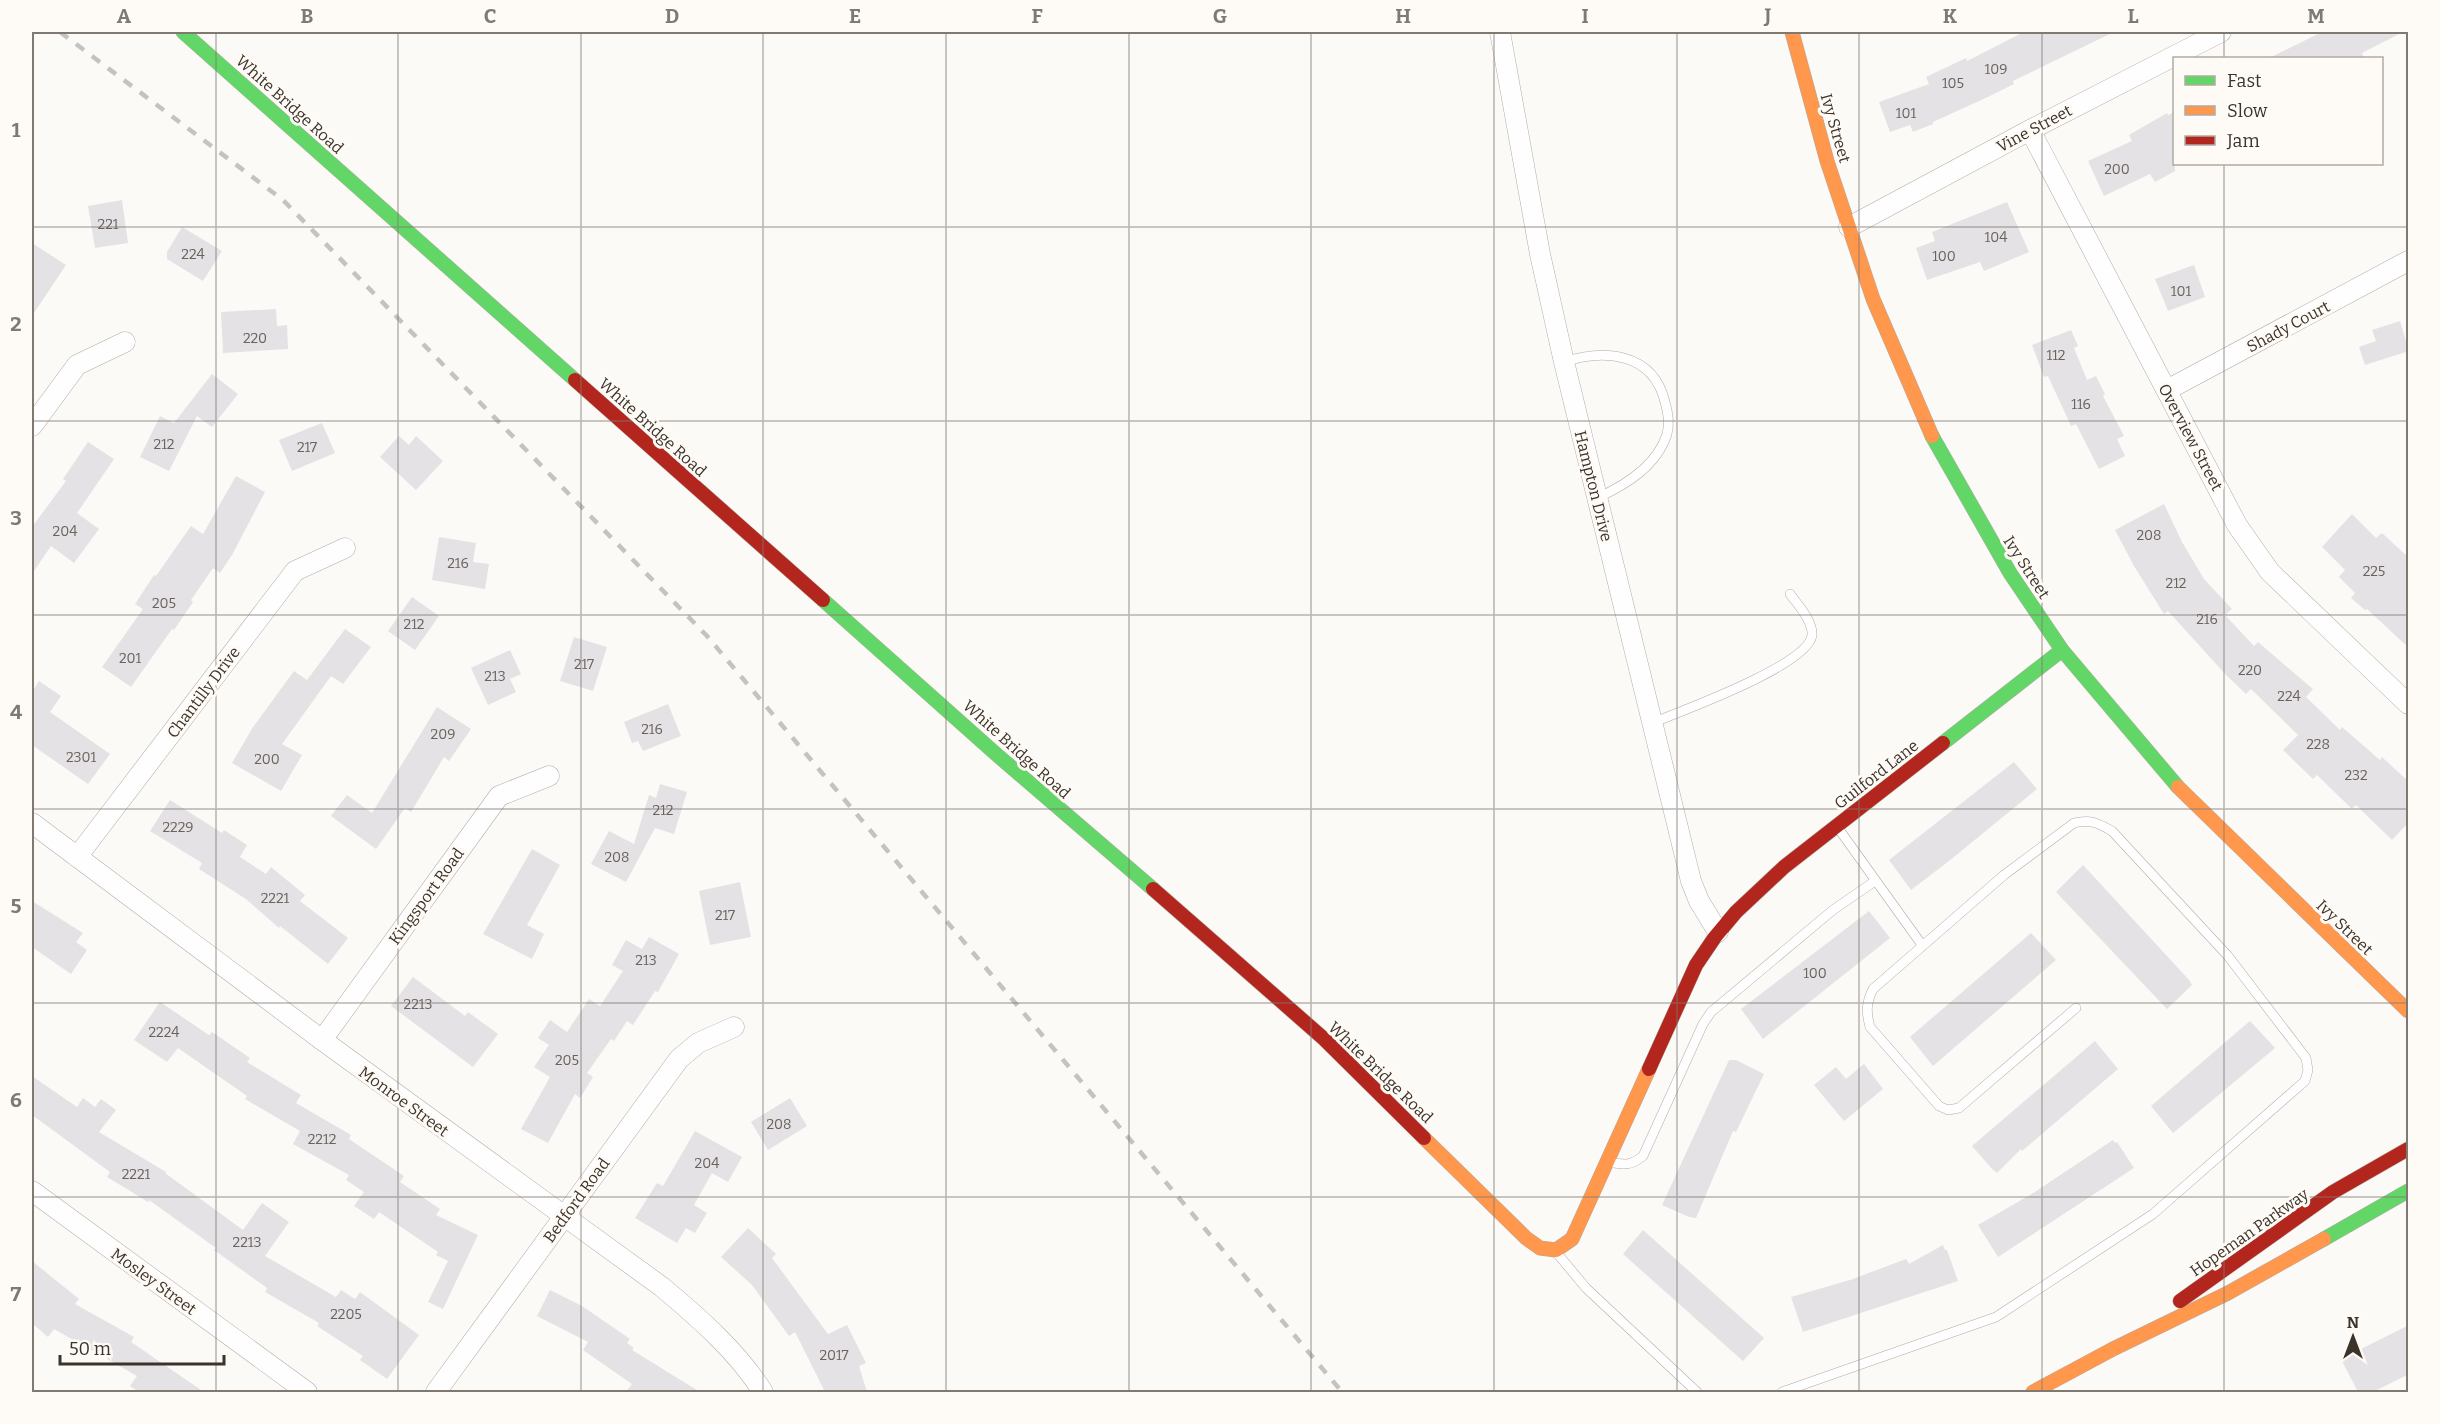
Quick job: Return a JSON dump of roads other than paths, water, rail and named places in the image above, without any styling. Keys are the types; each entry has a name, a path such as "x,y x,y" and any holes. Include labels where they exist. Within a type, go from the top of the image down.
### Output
{"street":[{"name":"White Bridge Road","path":"183,32 1067,817 1254,976 1323,1038 1512,1224 1539,1248 1554,1251"},
{"name":"Hampton Drive","path":"1500,32 1540,254 1564,362 1691,881 1699,901 1718,932"},
{"name":"Ivy Street","path":"1792,32 1827,161 1873,299 1903,373 1937,447 2010,573 2062,650 2181,791 2409,1011"},
{"name":"Vine Street","path":"1850,227 2030,130 2221,32"},
{"name":"Overview Street","path":"2030,130 2237,525 2270,572 2409,704"},
{"name":"Shady Court","path":"2167,390 2409,261"},
{"path":"32,426 77,365 125,342"},
{"name":"Chantilly Drive","path":"76,857 296,571 345,548"},
{"name":"Guilford Lane","path":"1718,932 1749,898 1836,826 2062,650"},
{"name":"Kingsport Road","path":"322,1040 500,796 549,776"},
{"name":"Monroe Street","path":"32,823 322,1040 662,1287 740,1360 763,1392"},
{"path":"1554,1251 1565,1246 1572,1239 1696,965 1718,932"},
{"name":"Bedford Road","path":"436,1392 679,1059 698,1043 734,1027"},
{"name":"Hopeman Parkway","path":"2113,1349 2333,1192 2409,1149"},
{"name":"Mosley Street","path":"32,1191 307,1392"},
{"name":"Hopeman Parkway","path":"2033,1392 2113,1349 2228,1293 2409,1191"}],"lane":[{"path":"1564,362 1593,355 1624,357 1637,363 1652,376 1666,404 1668,428 1654,456 1639,474 1619,488 1597,498"},
{"path":"1652,723 1755,680 1784,664 1808,645 1812,637 1811,627 1790,594"},
{"path":"1782,1392 1996,1317 2153,1214 2305,1081 2308,1070 2306,1059 2228,956 2112,831 2097,822 2085,820 2074,823 2004,875 1922,945 1873,989 1867,1002 1866,1013 1870,1027 1939,1106 1948,1110 1959,1108 2076,1008"},
{"path":"1836,826 1922,945"},
{"path":"1607,1161 1626,1166 1644,1156 1703,1024 1711,1012 1833,910 1875,880"},
{"path":"1554,1251 1586,1288 1697,1392"}],"railway":[{"path":"60,32 283,200 707,636 1342,1392"}]}
